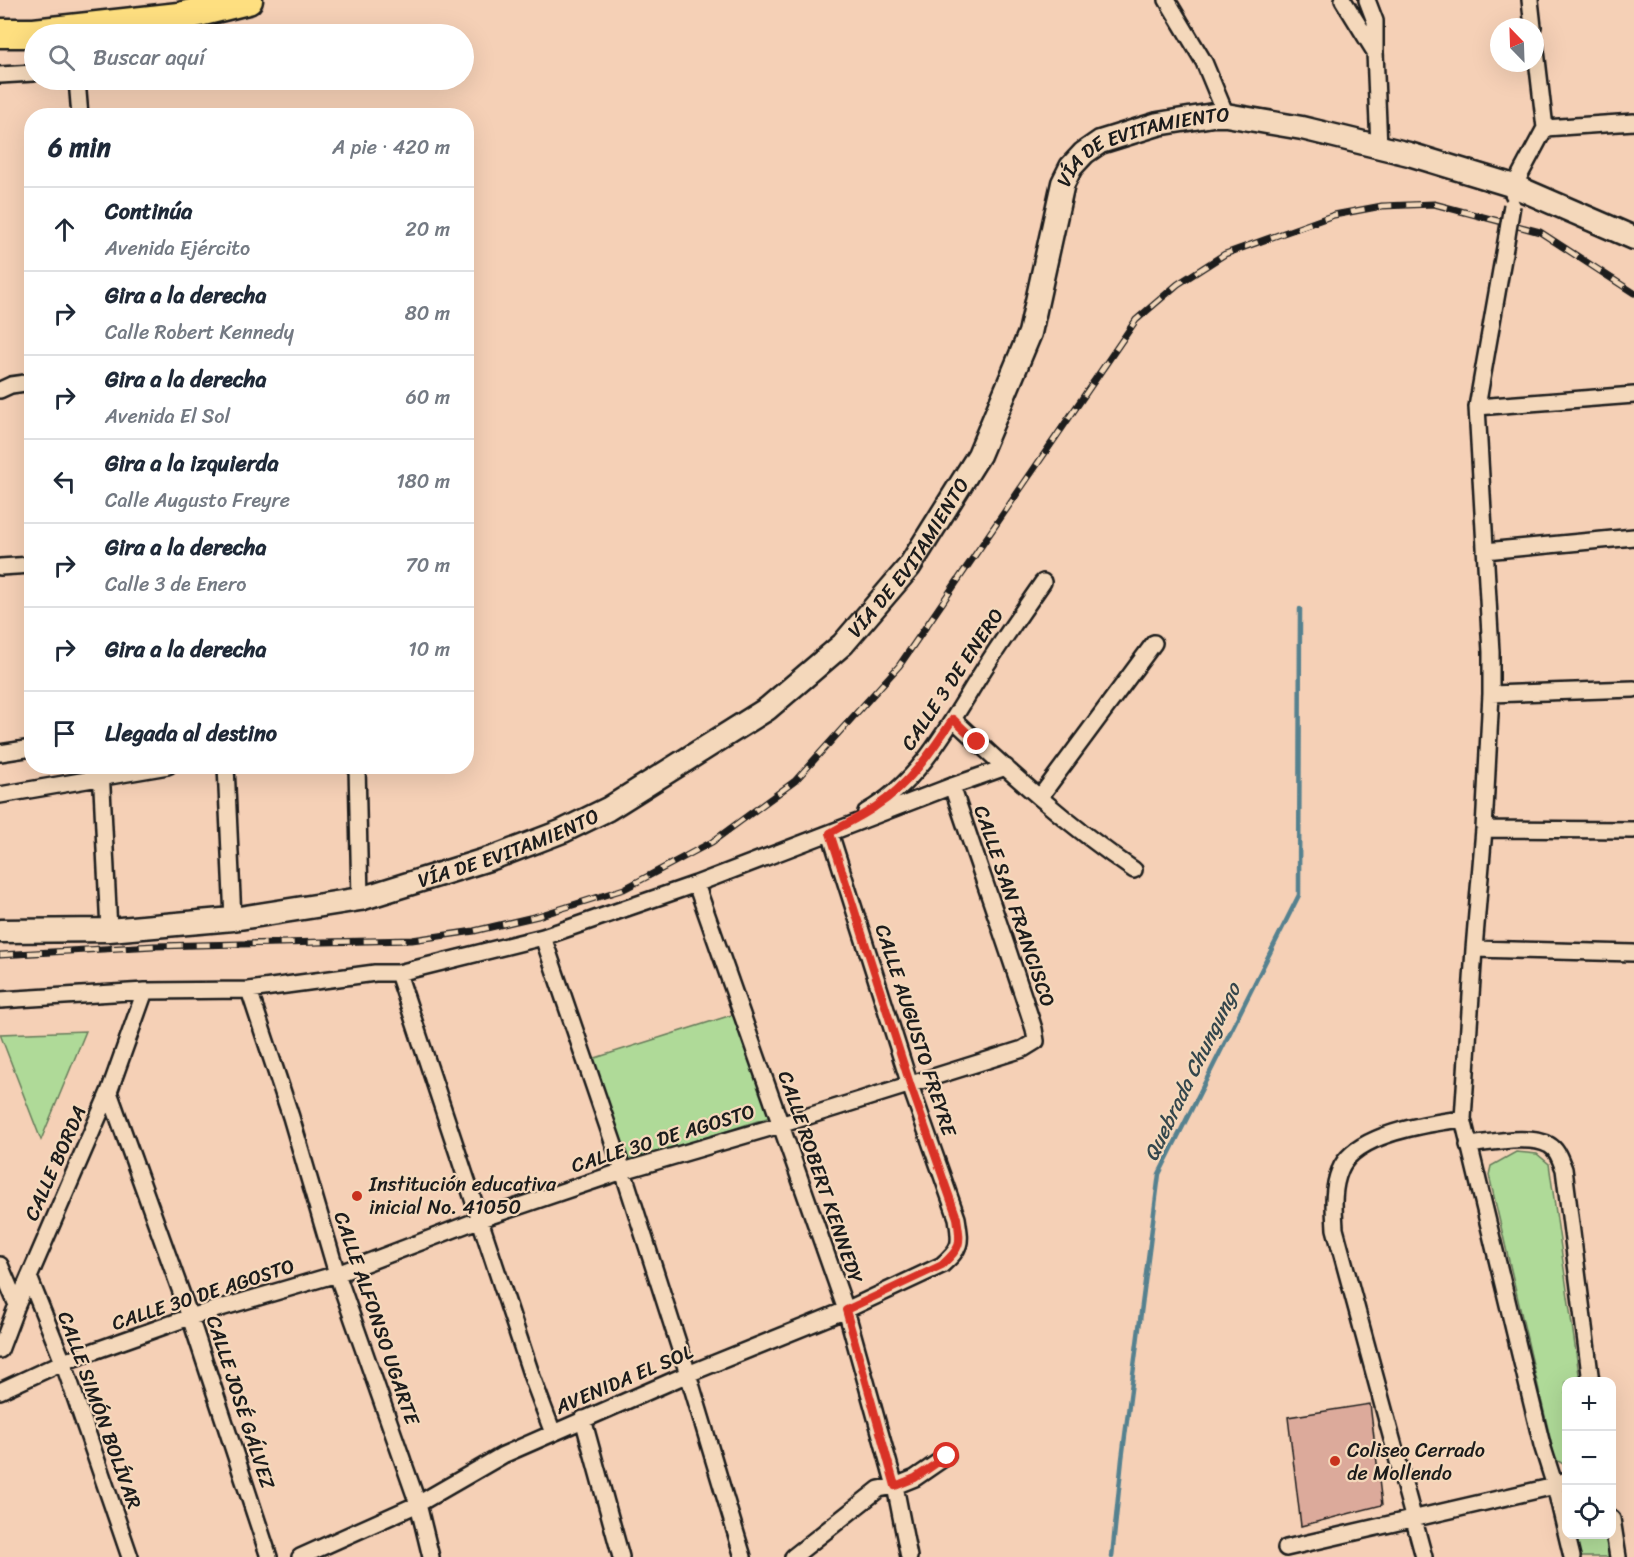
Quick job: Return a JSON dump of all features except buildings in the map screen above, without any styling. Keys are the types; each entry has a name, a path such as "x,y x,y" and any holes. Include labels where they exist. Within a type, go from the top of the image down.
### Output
{"highway":[{"path":"115,24 178,17 248,0"},
{"path":"0,33 24,33"}],"main road":[{"name":"VÍA DE EVITAMIENTO","path":"0,931 109,930 233,919 360,899 495,856 563,831 608,810 767,709 843,644 909,567 979,455 1030,333 1063,183 1071,167 1100,141 1158,124 1226,115 1302,129 1409,154 1513,196 1634,238"}],"street":[{"path":"1343,0 1375,52"},
{"path":"1367,0 1376,21 1379,147"},
{"path":"1530,0 1532,18"},
{"path":"1170,1 1204,62 1226,115"},
{"path":"1538,72 1545,128 1513,196 1477,407 1491,652 1491,693 1484,829 1463,1119 1542,1445 1560,1484 1572,1557"},
{"path":"0,75 24,74"},
{"path":"79,90 82,108"},
{"path":"1545,128 1634,122"},
{"path":"0,390 24,383"},
{"path":"1477,407 1634,395"},
{"path":"1485,551 1634,537"},
{"path":"0,567 24,566"},
{"name":"CALLE 3 DE ENERO","path":"830,833 875,807 892,794 931,753 985,667 1043,582"},
{"path":"1040,797 1154,643"},
{"path":"1491,693 1634,689"},
{"path":"953,719 1096,845 1134,870"},
{"path":"0,753 24,749"},
{"path":"0,1000 145,991 249,990 375,973 398,973 543,937 696,884 1006,767"},
{"path":"0,795 92,774"},
{"path":"101,774 109,930"},
{"path":"226,774 233,919"},
{"path":"357,774 360,899"},
{"name":"CALLE SAN FRANCISCO","path":"952,786 1004,937 1036,1041"},
{"path":"1484,829 1634,830"},
{"name":"CALLE AUGUSTO FREYRE","path":"830,833 910,1084 957,1218 960,1240"},
{"name":"CALLE ROBERT KENNEDY","path":"696,884 846,1310 895,1486 909,1557"},
{"path":"543,937 623,1171 688,1374 743,1557"},
{"path":"1474,950 1634,953"},
{"path":"398,973 532,1377 554,1432"},
{"name":"CALLE ALFONSO UGARTE","path":"249,990 291,1117 337,1274 418,1504 431,1557"},
{"name":"CALLE BORDA","path":"0,1350 28,1277 109,1092 145,991"},
{"name":"CALLE 30 DE AGOSTO","path":"0,1391 63,1362 190,1317 337,1274 481,1219 623,1171 780,1125 1023,1048 1036,1041"},
{"name":"CALLE JOSÉ GÁLVEZ","path":"109,1092 190,1317 269,1557"},
{"path":"1424,1557 1335,1229 1334,1191 1340,1168 1355,1150 1384,1136 1429,1123 1463,1119"},
{"path":"1468,1145 1524,1140 1539,1141 1550,1146 1558,1155 1564,1169 1590,1377"},
{"name":"AVENIDA EL SOL","path":"300,1557 418,1504 503,1455 688,1374 846,1310 942,1265 956,1253 960,1240"},
{"path":"0,1265 17,1305"},
{"name":"CALLE SIMÓN BOLÍVAR","path":"28,1277 63,1362 129,1557"},
{"path":"583,1419 621,1557"},
{"path":"793,1557 879,1489 895,1486 915,1478 947,1456"},
{"path":"1286,1548 1560,1484"},
{"path":"1615,1539 1618,1557"}],"green space":[{"path":"735,1014 770,1117 625,1164 592,1059"},
{"path":"86,1031 41,1140 0,1034"},
{"path":"1516,1152 1537,1154 1549,1164 1579,1377 1562,1377 1562,1463 1555,1459 1489,1175 1491,1166"},
{"path":"1576,1539 1606,1539 1609,1557 1581,1557"}],"waterway":[{"name":"Quebrada Chungungo","path":"1112,1557 1122,1459 1159,1174 1299,895 1300,609"}],"railway":[{"path":"0,955 154,946 412,940 474,931 538,916 624,889 712,842 795,781 899,666 1136,320 1178,284 1225,254 1334,215 1382,206 1434,204 1540,232 1634,293"}],"place":[{"name":"Institución educativa inicial No. 41050","path":"357,1196"},
{"name":"Coliseo Cerrado de Mollendo","path":"1335,1461"}],"route":[{"path":"947,1456 915,1478 895,1486 846,1310 942,1265 956,1253 960,1240 957,1218 910,1084 830,833 875,807 892,794 931,753 953,719 977,742"}]}
